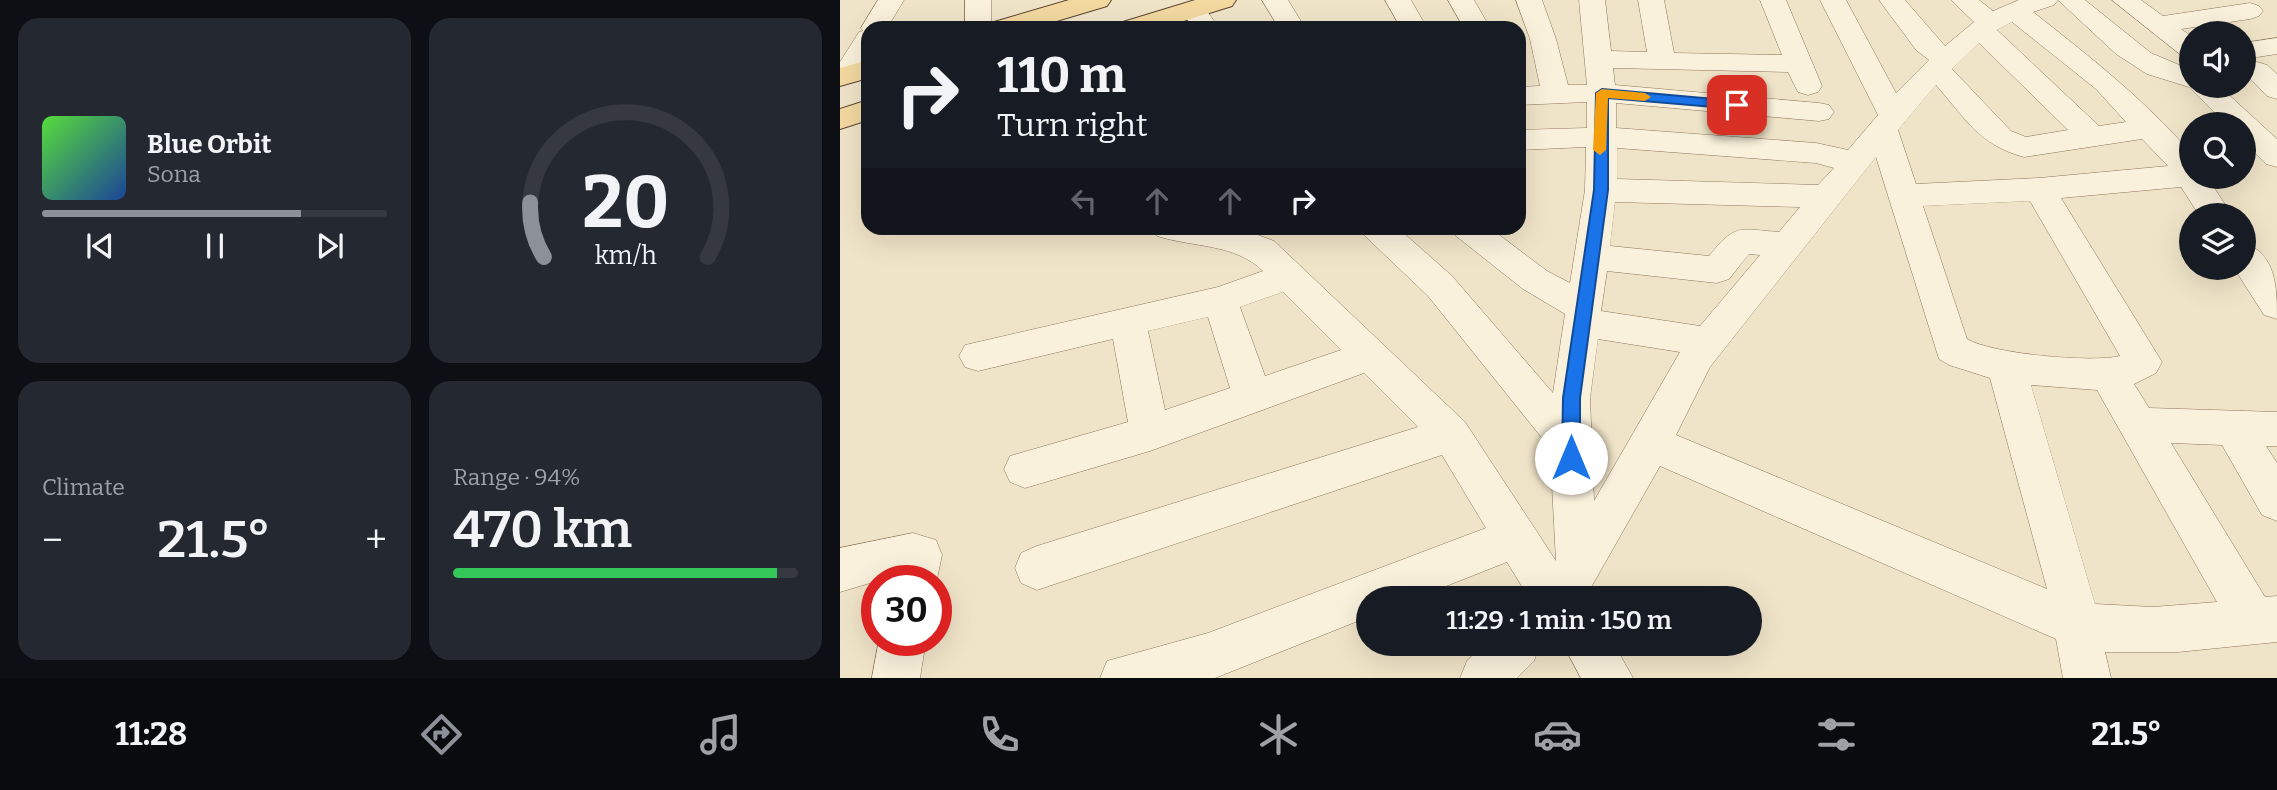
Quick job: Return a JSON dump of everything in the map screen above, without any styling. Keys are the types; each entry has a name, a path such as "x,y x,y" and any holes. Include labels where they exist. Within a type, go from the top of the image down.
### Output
{"main road":[{"path":"1199,19 1223,0"},
{"path":"1026,21 1085,2"},
{"path":"840,119 861,112"}],"street":[{"path":"878,21 891,0"},
{"path":"978,0 978,21"},
{"path":"1275,0 1288,21"},
{"path":"1398,0 1410,21"},
{"path":"1461,0 1473,21"},
{"path":"1529,0 1543,39 1556,95"},
{"path":"1579,566 1570,442 1571,398 1601,190 1600,76 1592,0"},
{"path":"1651,0 1662,60"},
{"path":"1773,0 1819,112 1843,159"},
{"path":"1833,0 1887,121 1903,196 1952,348 1968,359 2007,366 2108,374 2133,369 2143,362 2039,189"},
{"path":"1892,0 2000,138 2010,144 2024,147 2150,128"},
{"path":"2070,0 2150,67 2179,78"},
{"path":"2125,0 2179,39"},
{"path":"1567,586 1650,443 1684,378 1709,342 1826,197 1843,159 1887,121 1941,64 2009,9"},
{"path":"2009,9 2089,68 2150,128 2179,163"},
{"path":"2009,9 2092,136"},
{"path":"2160,24 2250,11"},
{"path":"2259,71 2277,46"},
{"path":"851,74 861,53"},
{"path":"1526,96 1556,95 1600,76 1662,60 1800,64"},
{"path":"1600,76 1819,112"},
{"path":"2215,98 2229,112"},
{"path":"1526,139 1599,137 1843,159"},
{"path":"2256,137 2277,157"},
{"path":"1903,196 2039,189 2179,176"},
{"path":"1601,190 1826,197"},
{"path":"1210,235 1246,241 1262,250 1451,434 1546,586"},
{"path":"1385,235 1440,286 1570,442"},
{"path":"1488,235 1505,241 1556,294 1581,315 1709,342"},
{"path":"1591,257 1717,270 1740,241 1788,245"},
{"path":"2256,259 2277,305"},
{"path":"978,356 1220,300 1289,276"},
{"path":"1220,300 1253,398"},
{"path":"1128,322 1150,433"},
{"path":"1025,468 1150,433 1370,355"},
{"path":"2007,366 2078,625 2087,678"},
{"path":"1650,443 2078,625 2149,632 2265,620 2137,425 2108,374"},
{"path":"2137,425 2277,429"},
{"path":"2233,427 2277,501"},
{"path":"1037,568 1451,434"},
{"path":"1124,678 1208,657 1516,538"},
{"path":"863,565 914,554 920,555 918,565"},
{"path":"840,570 861,565"},
{"path":"896,678 900,656"},
{"path":"1484,678 1505,656"}],"slow traffic":[{"path":"1600,150 1602,93 1645,97"}],"route":[{"path":"1571,458 1571,398 1582,307 1601,190 1599,137 1602,93 1737,105"}]}
